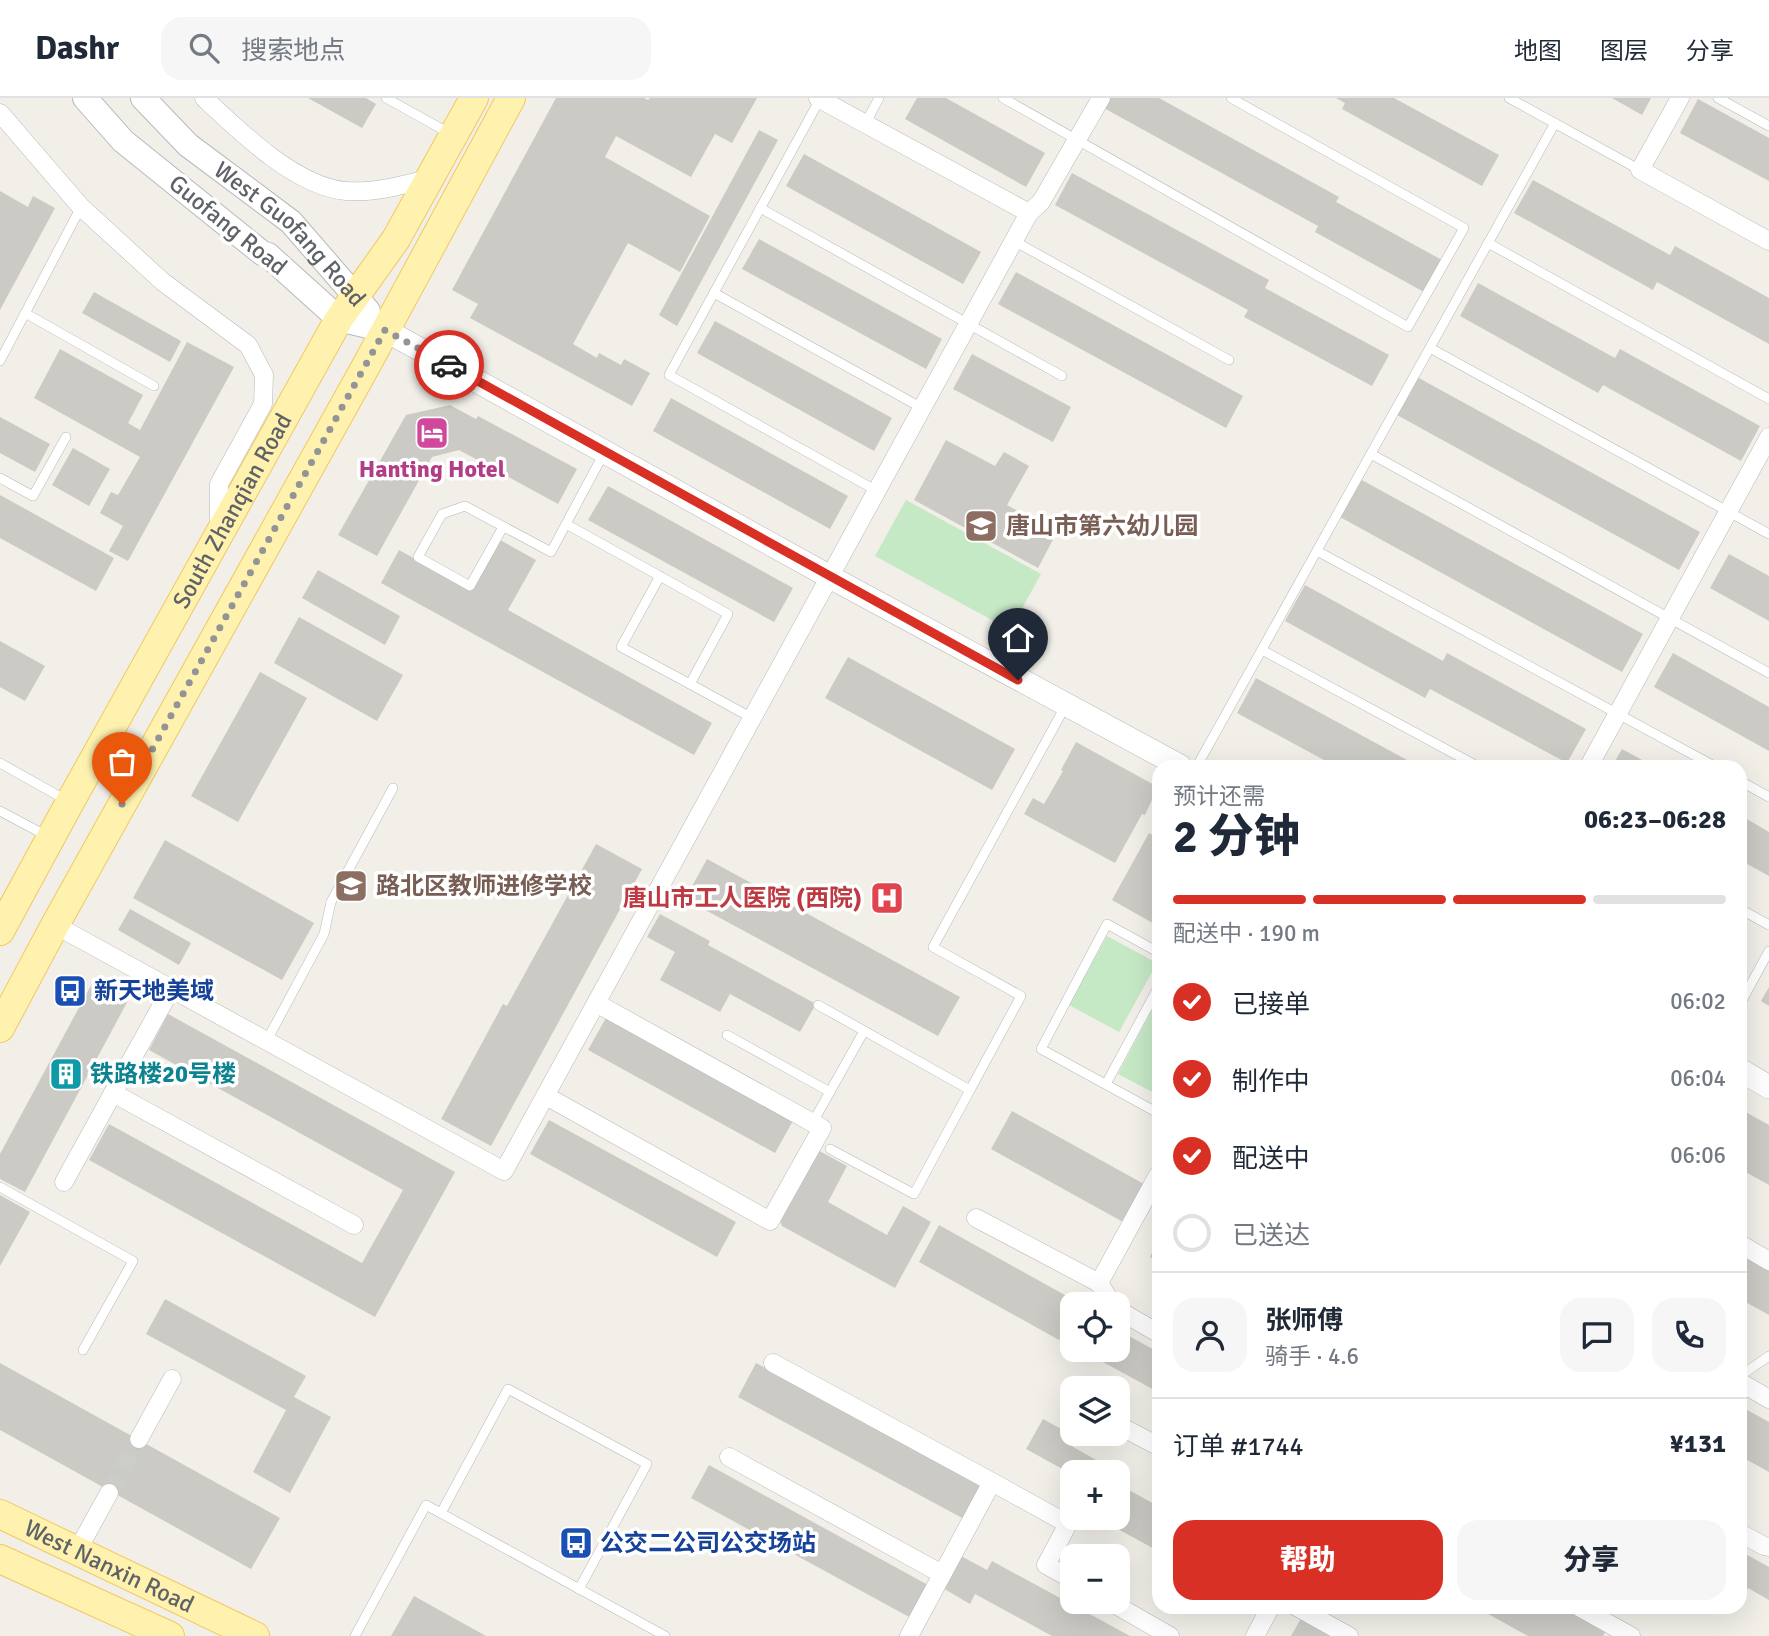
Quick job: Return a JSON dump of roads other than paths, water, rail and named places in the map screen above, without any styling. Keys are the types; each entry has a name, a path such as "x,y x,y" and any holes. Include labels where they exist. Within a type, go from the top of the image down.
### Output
{"main road":[{"name":"Guofang Road","path":"85,98 123,141 262,253 347,308"},
{"name":"West Guofang Road","path":"143,98 188,145 291,222 347,308 385,330"},
{"name":"South Zhanqian Road","path":"0,931 347,308 396,239 474,98"},
{"name":"South Zhanqian Road","path":"0,1028 511,98"},
{"name":"West Nanxin Road","path":"1,1514 255,1636"},
{"name":"West Nanxin Road","path":"0,1559 170,1636"}],"street":[{"path":"204,98 250,141 309,181 344,191 386,189 431,178"},
{"path":"55,925 504,1171 1029,214 1041,202 1101,98"},
{"path":"1680,98 1640,170 1769,241"},
{"path":"819,99 1029,214"},
{"path":"0,113 81,207 163,282 248,345 264,375 263,404 219,484 219,535"},
{"name":"West Guofang Road","path":"385,330 1169,760"},
{"path":"1592,760 1769,437"},
{"path":"64,1182 171,989"},
{"path":"545,1096 770,1221 822,1128 596,1003"},
{"path":"1747,1074 1769,1087"},
{"path":"113,1093 354,1225"},
{"path":"1098,1283 1152,1186"},
{"path":"976,1218 1098,1283 1104,1292"},
{"path":"1747,1248 1769,1261"},
{"path":"1130,1317 1152,1330"},
{"path":"773,1363 1068,1524 1046,1565 1060,1573"},
{"path":"139,1439 172,1379"},
{"path":"1747,1386 1769,1399"},
{"path":"1130,1431 1152,1443"},
{"path":"729,1457 942,1574"},
{"path":"909,1636 992,1482"},
{"path":"77,1551 109,1493"},
{"path":"1747,1537 1769,1547"},
{"path":"1130,1613 1170,1636"},
{"path":"1255,1636 1267,1614"},
{"path":"1309,1614 1349,1636"},
{"path":"1591,1614 1631,1636"}],"lane":[{"path":"386,98 454,135"},
{"path":"865,124 879,98"},
{"path":"1003,98 1408,327 1464,228 1231,98"},
{"path":"1508,98 1640,170"},
{"path":"1718,98 1769,126"},
{"path":"819,99 669,375 877,491"},
{"path":"1201,760 1555,123"},
{"path":"0,361 81,207"},
{"path":"760,208 1062,376"},
{"path":"1014,241 1229,360"},
{"path":"1488,243 1769,399"},
{"path":"714,293 922,408"},
{"path":"25,313 154,386"},
{"path":"1430,348 1769,534"},
{"path":"0,478 33,496 66,437"},
{"path":"503,527 470,586 418,557 442,514 465,506 551,552 605,452"},
{"path":"1371,454 1769,673"},
{"path":"566,524 728,614 690,684"},
{"path":"1317,551 1703,760"},
{"path":"660,576 621,647 752,718"},
{"path":"1262,650 1466,760"},
{"path":"830,1149 914,1194 1021,996 933,947 1066,705"},
{"path":"0,763 70,802"},
{"path":"1747,784 1769,797"},
{"path":"266,1042 324,934 331,902 393,788"},
{"path":"0,811 51,838"},
{"path":"1747,913 1769,925"},
{"path":"1152,949 1107,924 1041,1049 1152,1110"},
{"path":"1747,991 1769,951"},
{"path":"1106,1084 1152,999"},
{"path":"818,1005 970,1090"},
{"path":"813,1122 864,1031"},
{"path":"727,1035 830,1092"},
{"path":"0,1187 133,1261 83,1350"},
{"path":"1747,1371 1769,1356"},
{"path":"441,1513 509,1389 647,1464 579,1589"},
{"path":"355,1636 426,1505 665,1636"}],"tunnel":[{"path":"109,1493 139,1439"}],"place":[{"name":"Hanting Hotel","path":"432,433"},
{"name":"唐山市第六幼儿园","path":"981,526"},
{"name":"路北区教师进修学校","path":"351,886"},
{"name":"唐山市工人医院 (西院)","path":"887,898"},
{"name":"新天地美域","path":"70,991"},
{"name":"铁路楼20号楼","path":"66,1074"},
{"name":"公交二公司公交场站","path":"576,1543"}]}
